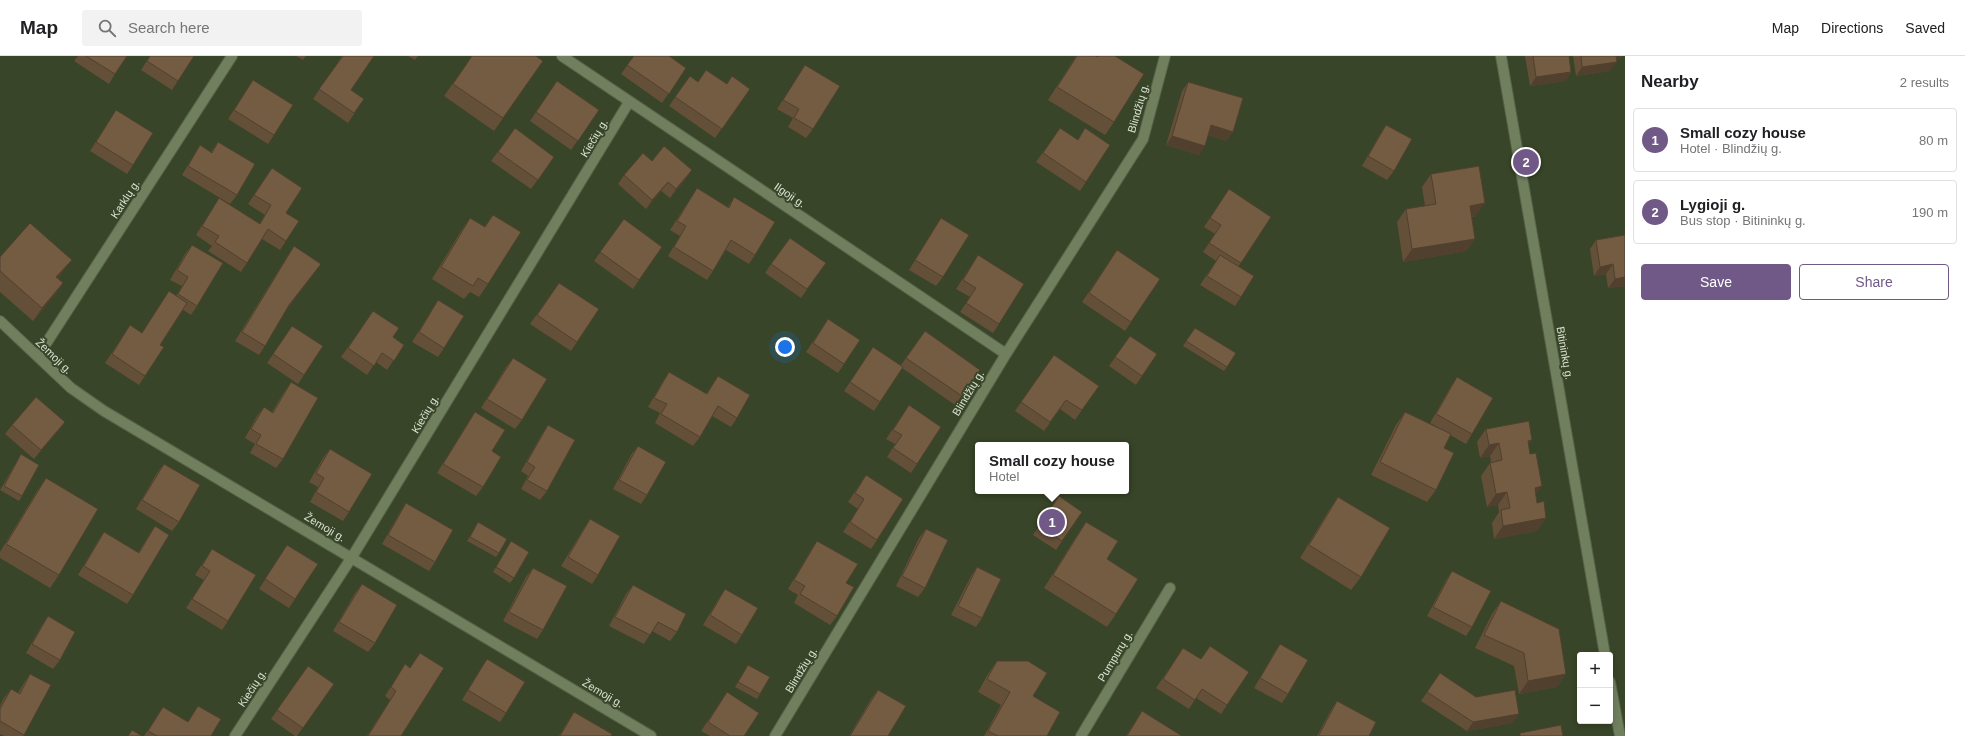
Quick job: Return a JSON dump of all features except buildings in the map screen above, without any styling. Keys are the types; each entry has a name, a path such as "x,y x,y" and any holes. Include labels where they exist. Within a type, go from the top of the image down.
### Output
{"street":[{"name":"Karklų g.","path":"38,356 232,56"},
{"name":"Ilgoji g.","path":"562,56 1006,354"},
{"name":"Blindžių g.","path":"776,736 1006,354 1143,139 1165,56"},
{"name":"Bitininkų g.","path":"1501,56 1604,652"},
{"name":"Kiečių g.","path":"235,736 352,557 629,102"},
{"name":"Žemoji g.","path":"0,321 71,388 104,410 651,736"},
{"name":"Pumpurų g.","path":"1081,736 1170,588"},
{"path":"1611,688 1620,736"}],"place":[{"name":"Lygioji g.","path":"1526,162"},
{"name":"Small cozy house","path":"1052,522"}]}
